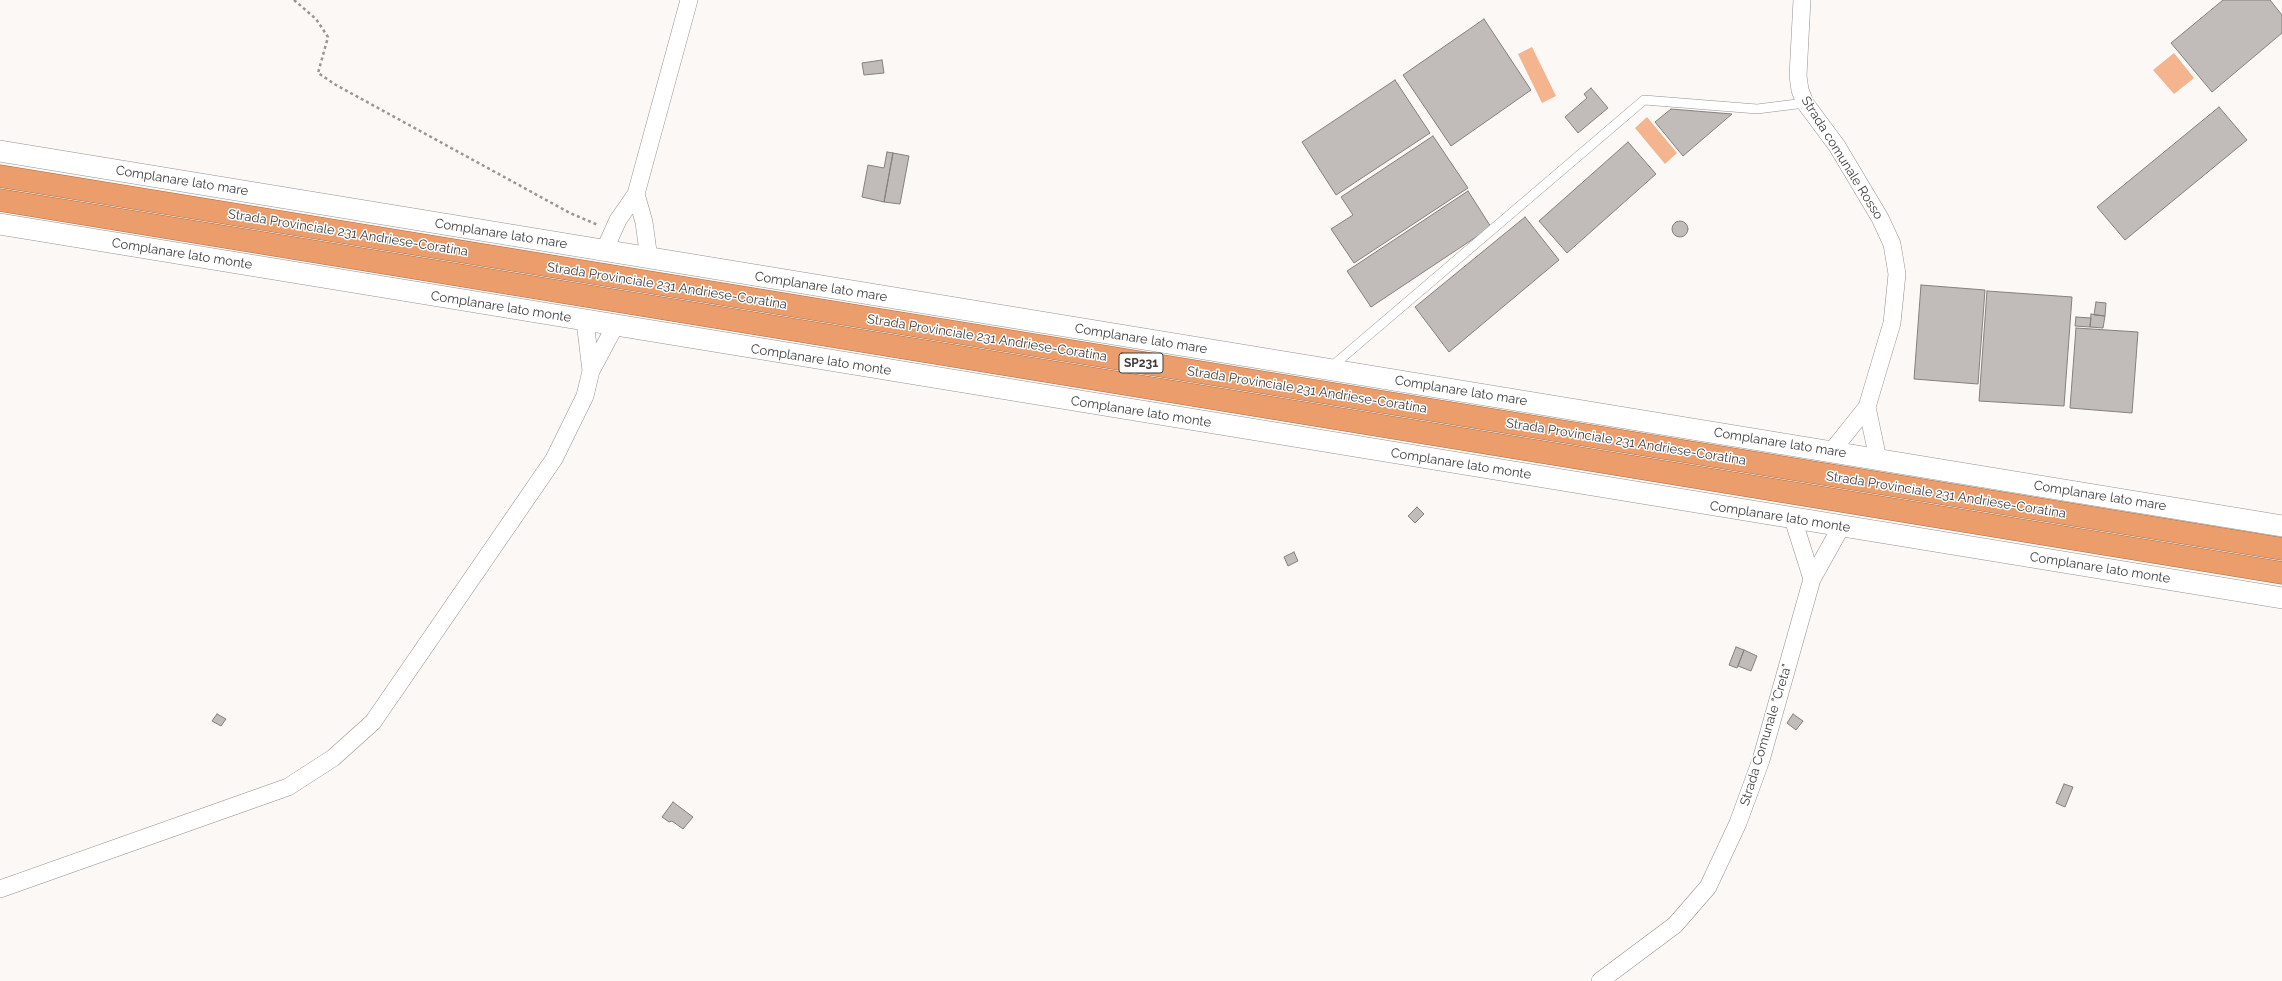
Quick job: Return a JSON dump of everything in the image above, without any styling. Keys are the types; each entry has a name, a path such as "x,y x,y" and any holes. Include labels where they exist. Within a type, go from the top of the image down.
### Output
{"highway":[{"name":"Strada Provinciale 231 Andriese-Coratina","path":"0,176 2282,549"},
{"name":"Strada Provinciale 231 Andriese-Coratina","path":"0,200 2282,573"}],"street":[{"path":"604,251 613,232 636,194 689,0"},
{"name":"Strada comunale Rosso","path":"1802,0 1798,76 1800,90 1805,103 1837,146 1880,218 1892,244 1898,283 1892,323 1867,407 1831,452"},
{"name":"Complanare lato mare","path":"0,151 649,259 2282,526"},
{"path":"636,194 644,222 649,259"},
{"name":"Complanare lato monte","path":"0,224 2282,598"},
{"path":"585,321 591,372"},
{"path":"0,890 288,787 333,758 373,722 554,459 585,396 591,372 615,326"},
{"name":"Strada comunale Rosso","path":"1867,407 1878,459"},
{"path":"1793,519 1812,579"},
{"name":"Strada Comunale \"Creta\"","path":"1600,981 1675,925 1708,887 1738,823 1761,760 1812,579 1841,526"}],"lane":[{"path":"1328,370 1644,100 1757,109 1805,103"}],"path":[{"path":"294,0 316,19 328,37 318,73 336,85 570,213 613,232"}],"shaded area":[{"path":"1532,47 1556,96 1542,103 1518,54"},
{"path":"2174,53 2194,78 2174,94 2153,70"},
{"path":"1647,117 1677,153 1665,164 1635,128"}],"building":[{"path":"2223,0 2270,0 2282,15 2282,33 2212,92 2171,43"},
{"path":"1484,19 1531,90 1451,146 1403,75"},
{"path":"882,60 884,73 864,75 862,63"},
{"path":"1395,80 1430,133 1336,195 1302,142"},
{"path":"1591,88 1608,108 1578,133 1565,117 1587,98 1584,94"},
{"path":"2219,107 2247,140 2125,240 2097,207"},
{"path":"1671,109 1732,114 1683,156 1655,122"},
{"path":"1433,136 1468,188 1354,263 1331,229 1353,215 1341,197"},
{"path":"1628,142 1656,174 1567,253 1539,221"},
{"path":"887,152 893,153 884,202 862,197 868,165 884,168"},
{"path":"893,153 909,156 900,204 884,202"},
{"path":"1468,191 1491,227 1371,307 1347,271"},
{"path":"1525,217 1559,260 1449,352 1415,307"},
{"path":"1677,221 1683,221 1688,226 1686,235 1683,237 1677,237 1672,232 1672,226"},
{"path":"1921,285 1985,290 1978,384 1914,379"},
{"path":"1987,291 2072,297 2064,406 1979,401"},
{"path":"2096,302 2106,303 2105,316 2094,315"},
{"path":"2091,314 2105,316 2103,328 2090,327"},
{"path":"2076,317 2091,318 2090,327 2075,326"},
{"path":"2076,328 2138,332 2132,413 2070,408"},
{"path":"1417,507 1424,514 1415,523 1408,516"},
{"path":"1294,552 1298,561 1288,566 1284,557"},
{"path":"1736,647 1744,650 1737,668 1729,665"},
{"path":"1744,650 1757,656 1751,671 1738,666"},
{"path":"217,714 226,719 221,726 212,721"},
{"path":"1793,714 1803,721 1796,730 1787,723"},
{"path":"2064,784 2073,787 2065,807 2056,803"},
{"path":"673,802 693,817 683,829 672,821 669,822 662,817"}]}
